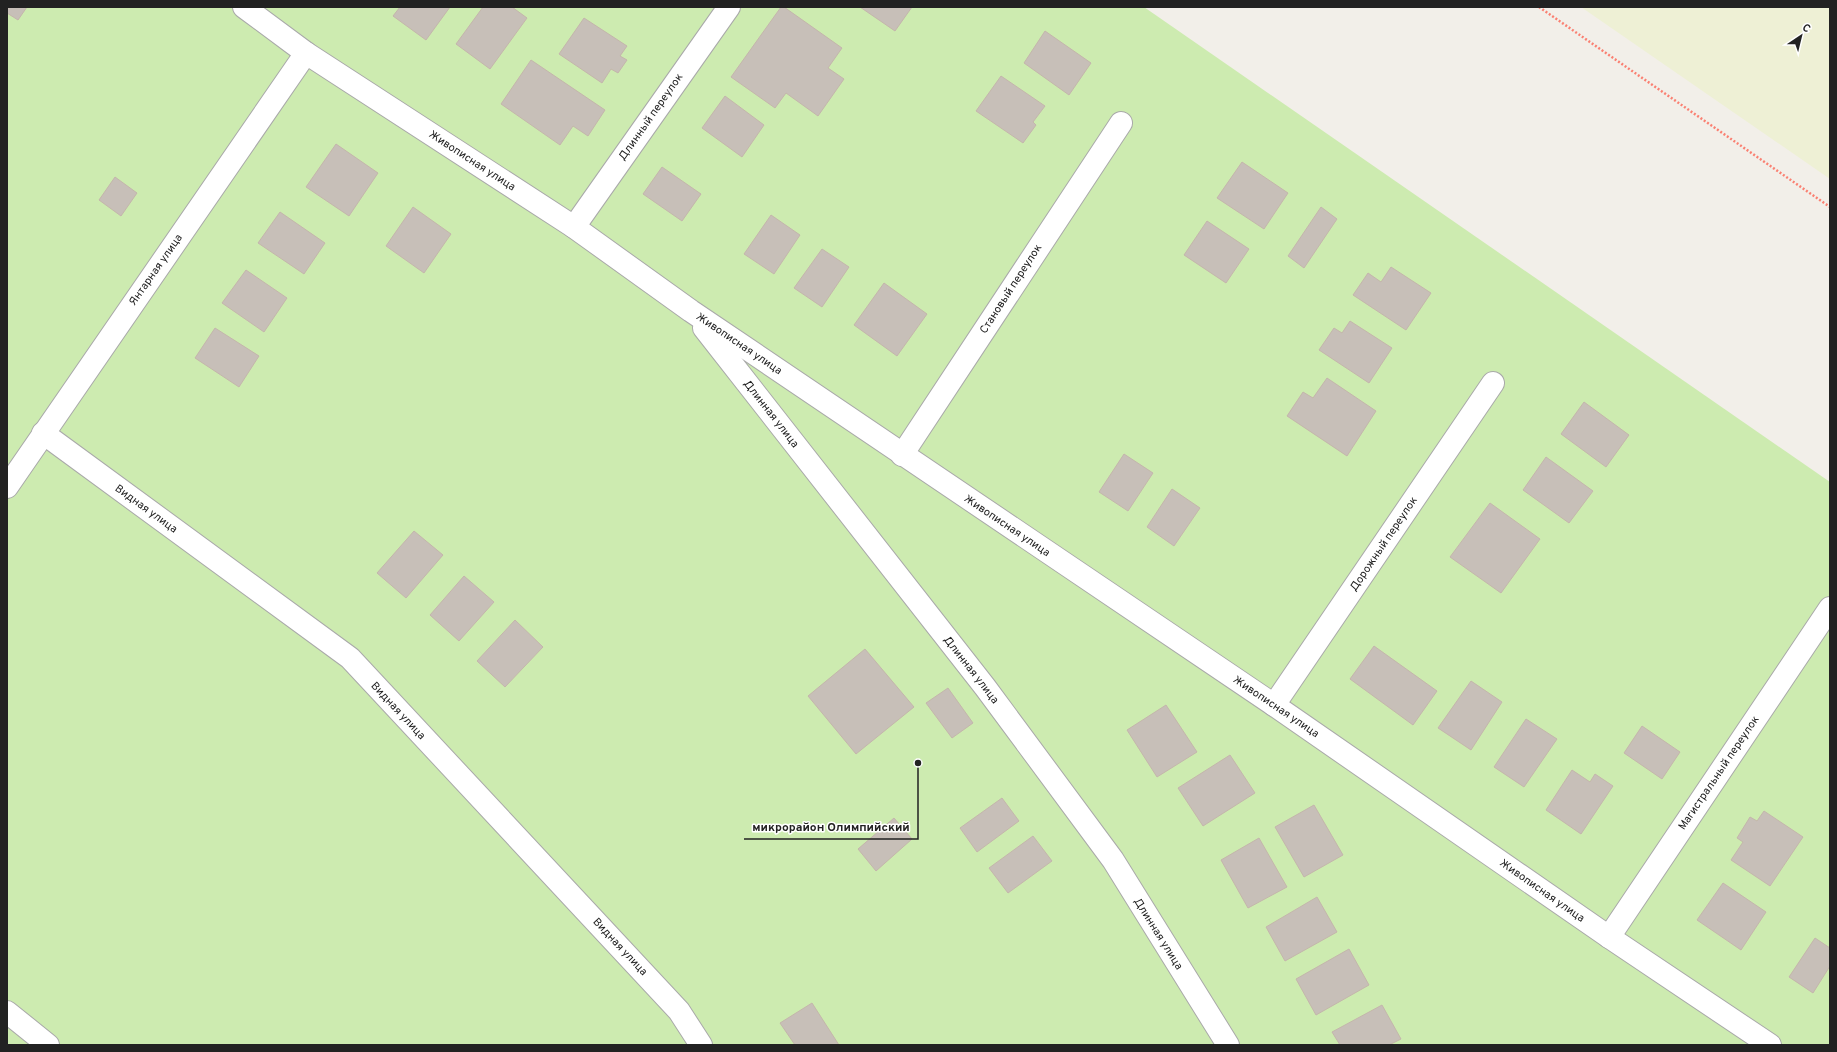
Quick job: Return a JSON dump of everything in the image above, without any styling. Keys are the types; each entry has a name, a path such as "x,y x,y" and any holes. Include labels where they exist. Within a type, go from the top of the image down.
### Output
{"street":[{"name":"Живописная улица","path":"244,7 306,53 574,227 691,311 1274,705 1609,937 1770,1045"},
{"name":"Длинный переулок","path":"574,227 729,7"},
{"name":"Янтарная улица","path":"7,488 43,433 306,53"},
{"name":"Становый переулок","path":"902,455 1120,123"},
{"name":"Длинная улица","path":"691,311 985,687 1113,860 1228,1045"},
{"name":"Дорожный переулок","path":"1274,705 1493,383"},
{"name":"Видная улица","path":"43,433 350,658 679,1011 701,1045"},
{"name":"Магистральный переулок","path":"1609,937 1830,608"},
{"path":"7,1012 48,1045"}],"path":[{"path":"1539,7 1830,207"}],"green space":[{"path":"7,7 1144,7 1830,482 1830,1045 7,1045"},
{"path":"1581,7 1830,7 1830,179"}],"building":[{"path":"7,7 27,7 18,20 7,13"},
{"path":"400,7 450,7 426,40 393,16"},
{"path":"483,7 512,7 527,18 490,69 456,44"},
{"path":"781,7 784,7 842,48 828,68 844,79 818,116 786,93 775,108 731,77"},
{"path":"860,7 912,7 895,31"},
{"path":"584,18 627,46 620,56 627,60 618,73 611,69 602,83 559,54"},
{"path":"1045,31 1091,63 1069,95 1024,63"},
{"path":"531,60 605,110 588,136 573,126 560,145 501,104"},
{"path":"1001,76 1045,106 1033,122 1036,125 1023,143 976,111"},
{"path":"725,96 764,125 742,157 702,128"},
{"path":"336,144 378,173 349,216 306,187"},
{"path":"1242,162 1288,193 1264,229 1217,198"},
{"path":"662,167 701,194 682,221 643,194"},
{"path":"115,177 137,193 121,216 99,200"},
{"path":"413,207 451,234 424,273 386,246"},
{"path":"1321,207 1337,219 1304,268 1288,256"},
{"path":"280,212 325,243 304,274 258,243"},
{"path":"771,215 800,235 774,274 744,254"},
{"path":"1207,221 1249,249 1226,283 1184,255"},
{"path":"822,249 849,267 822,307 794,288"},
{"path":"1391,267 1431,293 1406,330 1353,295 1368,273 1381,282"},
{"path":"246,270 287,298 264,332 222,303"},
{"path":"884,283 927,314 897,356 854,325"},
{"path":"1350,321 1392,348 1369,383 1319,350 1334,328 1342,333"},
{"path":"215,328 259,356 239,387 195,358"},
{"path":"1327,378 1376,411 1347,456 1287,416 1303,392 1313,398"},
{"path":"1584,402 1629,435 1606,467 1561,434"},
{"path":"1124,454 1153,473 1128,511 1099,492"},
{"path":"1546,457 1593,491 1569,523 1523,490"},
{"path":"1172,489 1200,508 1174,546 1147,527"},
{"path":"1490,503 1540,539 1501,593 1450,557"},
{"path":"414,531 443,555 406,598 377,573"},
{"path":"464,576 494,602 459,641 430,615"},
{"path":"515,620 543,647 505,687 477,661"},
{"path":"1374,646 1437,691 1413,725 1350,679"},
{"path":"865,649 914,707 856,754 808,696"},
{"path":"1471,681 1502,702 1471,750 1438,728"},
{"path":"948,688 973,723 952,738 926,703"},
{"path":"1166,705 1197,752 1157,777 1127,730"},
{"path":"1526,719 1557,739 1524,787 1494,767"},
{"path":"1642,726 1680,752 1662,779 1624,753"},
{"path":"1230,755 1255,793 1203,826 1178,788"},
{"path":"1572,770 1590,782 1595,774 1613,786 1581,834 1546,810"},
{"path":"1002,798 1019,821 977,852 960,828"},
{"path":"1314,805 1343,855 1304,877 1275,827"},
{"path":"1764,811 1803,837 1770,886 1731,860 1743,842 1737,838 1750,817 1757,821"},
{"path":"894,818 912,839 876,871 858,849"},
{"path":"1033,836 1052,861 1008,893 989,868"},
{"path":"1259,838 1287,887 1248,908 1221,860"},
{"path":"1723,883 1766,912 1741,950 1697,920"},
{"path":"1317,897 1337,932 1285,961 1266,927"},
{"path":"1815,938 1830,948 1830,966 1813,993 1789,977"},
{"path":"1349,949 1369,985 1316,1015 1296,979"},
{"path":"812,1003 839,1045 795,1045 780,1023"},
{"path":"1382,1005 1401,1039 1389,1045 1340,1045 1332,1032"}],"place":[{"name":"микрорайон Олимпийский","path":"918,763"}]}
